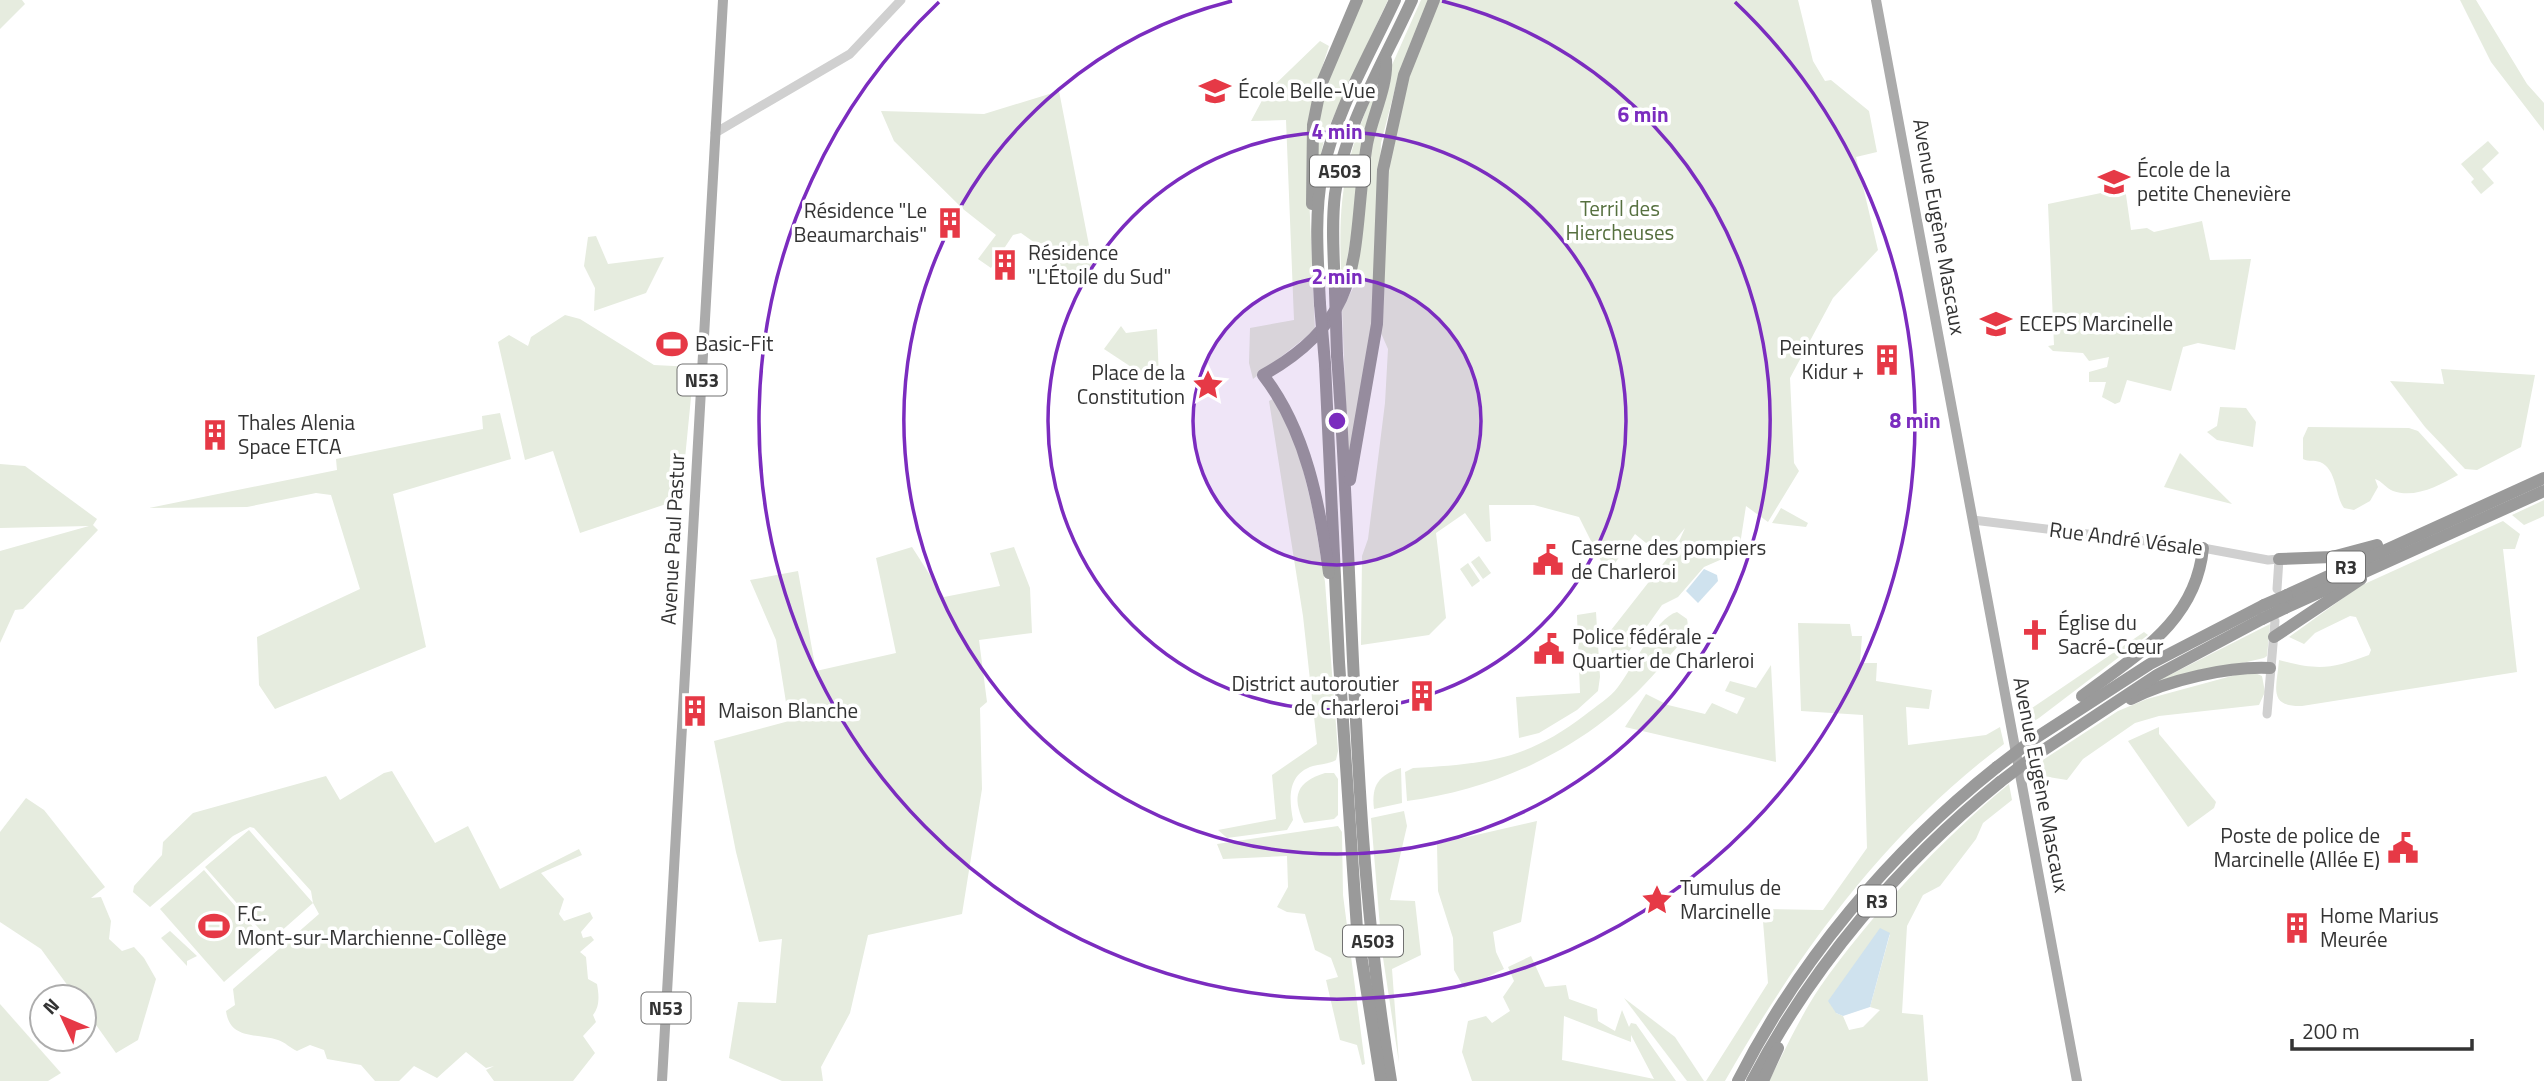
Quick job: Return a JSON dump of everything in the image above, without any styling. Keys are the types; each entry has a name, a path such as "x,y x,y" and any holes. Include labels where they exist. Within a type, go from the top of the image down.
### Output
{"highway":[{"path":"1317,231 1312,212 1315,114 1329,61 1357,0"},
{"name":"A503","path":"1355,807 1336,585 1317,231 1322,176 1328,153 1346,104 1395,0"},
{"name":"A503","path":"1381,1081 1369,1022 1357,929 1347,490 1337,355 1333,236 1339,177 1356,118 1386,60 1412,0"},
{"path":"1347,490 1377,324 1381,206 1387,146 1404,75 1434,0"},
{"path":"1336,585 1329,576 1299,438 1284,404 1263,375 1313,340 1337,308 1348,286 1357,251 1368,138 1387,69 1386,60"},
{"name":"R3","path":"1738,1081 1763,1033 1798,980 1859,900 1942,814 2031,741 2150,664 2263,605 2381,563 2497,505 2544,478"},
{"name":"R3","path":"1752,1081 1810,986 1839,946 1904,870 2000,782 2033,757 2104,707 2268,620 2283,597 2405,540 2497,505 2544,491"},
{"path":"2279,559 2332,557 2389,541 2405,540"},
{"path":"2062,719 2072,704 2144,649 2183,611 2198,583 2203,548"},
{"path":"2274,637 2381,563"},
{"path":"2104,707 2116,706 2162,686 2199,677 2252,668 2270,668"},
{"name":"A503","path":"1356,828 1391,1081"},
{"path":"1763,1081 1804,1004 1810,986"},
{"path":"1369,1022 1366,1032 1373,1081"},
{"path":"1731,1081 1750,1047 1763,1033"},
{"path":"1387,1054 1399,1081"}],"main road":[{"name":"Avenue Paul Pastur","path":"662,1081 723,0"},
{"name":"Avenue Eugène Mascaux","path":"1876,0 2077,1081"}],"street":[{"path":"715,133 850,54 901,0"},
{"name":"Rue André Vésale","path":"1973,520 2203,548 2268,560 2279,559"},
{"path":"2279,559 2283,597"},
{"path":"2267,713 2274,637 2268,620"}],"green space":[{"path":"0,0 22,0 25,4 0,29"},
{"path":"1362,0 1388,0 1325,135 1318,168 1318,116 1323,93"},
{"path":"1421,0 1430,0 1398,77 1381,143 1373,325 1348,462 1342,308 1355,285 1373,126 1392,65"},
{"name":"Terril des Hiercheuses","path":"1434,0 1798,0 1813,61 1825,81 1831,80 1869,111 1877,152 1856,157 1878,250 1833,298 1790,378 1794,463 1799,471 1768,522 1746,506 1739,551 1725,545 1731,552 1729,556 1704,567 1678,597 1662,605 1625,657 1612,653 1608,634 1677,546 1685,528 1662,556 1635,534 1611,569 1602,563 1579,517 1534,505 1489,505 1491,541 1486,542 1465,513 1436,533 1446,618 1429,635 1361,645 1362,556 1368,539 1385,403 1388,349 1377,324 1394,110"},
{"path":"2460,0 2476,0 2527,84 2544,103 2544,131 2491,62"},
{"path":"1320,41 1329,46 1315,89 1307,150 1315,330 1253,379 1249,363 1250,328 1294,320 1286,120 1251,121 1266,93"},
{"path":"1376,86 1378,87 1342,287 1340,231 1344,184 1356,139"},
{"path":"1059,91 1094,271 1081,285 1053,264 1030,253 1035,243 1021,233 1013,235 991,268 978,259 996,235 963,209 894,141 881,111 984,114"},
{"path":"2488,141 2499,153 2482,169 2494,183 2481,194 2471,182 2474,179 2461,164"},
{"path":"2125,188 2131,230 2147,228 2154,232 2202,221 2210,260 2251,259 2235,350 2198,343 2183,347 2171,391 2127,380 2120,402 2115,404 2102,397 2106,382 2089,382 2089,372 2107,367 2109,357 2089,361 2083,353 2053,351 2048,346 2054,345 2048,204"},
{"path":"596,236 608,264 664,257 646,293 594,311 595,288 584,266 588,237"},
{"path":"565,315 580,319 654,365 694,367 681,499 580,533 553,451 525,460 498,342 509,335 528,346 531,337"},
{"path":"1121,326 1126,333 1157,329 1159,379 1154,382 1104,349"},
{"path":"2441,369 2535,375 2521,447 2477,470 2465,469 2425,427 2390,381 2444,384"},
{"path":"1275,398 1292,424 1313,511 1325,582 1338,751 1336,760 1305,770 1294,781 1291,796 1293,820 1287,830 1227,838 1218,830 1276,819 1272,775 1317,744 1303,616 1269,401"},
{"path":"2220,407 2246,408 2256,422 2253,447 2217,440 2207,432 2217,426"},
{"path":"500,413 511,459 393,494 426,647 275,709 259,685 257,637 360,589 331,495 316,493 247,507 149,508 337,470 336,459 483,429 482,416"},
{"path":"2308,427 2409,428 2418,431 2458,475 2427,490 2410,493 2393,491 2375,479 2378,487 2370,501 2354,510 2344,508 2333,476 2326,465 2303,459 2303,438"},
{"path":"2180,453 2232,504 2164,487"},
{"path":"0,464 25,466 97,519 93,525 98,530 23,609 15,610 0,643 0,551 89,526 0,528"},
{"path":"2544,500 2544,516 2524,525 2512,515"},
{"path":"1781,508 1808,523 1806,527 1772,523"},
{"path":"2503,521 2520,534 2515,549 2503,549 2517,672 2302,706 2283,703 2279,699 2276,687 2279,660 2325,667 2369,655 2371,650 2356,617 2350,616 2315,633 2304,644 2289,637 2360,586"},
{"path":"912,547 944,597 1000,586 990,553 1014,547 1030,588 1032,633 979,640 987,702 980,708 982,789 962,914 868,935 850,1013 821,1067 823,1081 782,1081 729,1058 738,1002 776,1003 782,939 759,942 736,852 714,741 789,721 776,640 750,580 798,571 816,671 896,653 876,558"},
{"path":"1479,556 1491,573 1483,579 1471,562"},
{"path":"1468,563 1480,581 1472,587 1460,569"},
{"path":"1596,612 1600,677 1598,691 1577,710 1539,733 1519,738 1516,697 1580,693 1577,615"},
{"path":"1677,612 1687,619 1688,625 1678,646 1641,688 1613,714 1583,736 1516,772 1481,785 1407,801 1405,772 1413,768 1504,757 1544,742 1564,730 1615,691 1653,633 1669,616"},
{"path":"1798,623 1850,624 1852,636 1862,636 1860,663 1877,663 1876,681 1932,690 1929,709 1906,707 1908,745 1986,735 2000,727 2004,744 1920,816 1883,856 1814,942 1753,1033 1725,1081 1706,1081 1768,983 1762,909 1823,910 1867,848 1863,715 1801,711"},
{"path":"2270,624 2267,656 2264,658 2152,684"},
{"path":"2144,632 2148,635 2039,718 2026,726 2021,724 2026,712"},
{"path":"1771,665 1776,762 1625,727 1646,694 1668,705 1705,714 1712,703 1737,714 1745,698 1725,691 1730,681 1756,688"},
{"path":"2250,671 2262,676 2265,692 2259,705 2159,716 2135,723 2083,759 2067,780 2042,776 2029,769 2118,711 2147,699"},
{"path":"2159,727 2159,734 2216,802 2214,808 2188,827 2128,741"},
{"path":"1401,768 1402,803 1374,809 1374,793 1378,782 1387,774"},
{"path":"392,771 435,843 468,826 500,889 579,849 582,855 541,873 564,899 559,914 564,921 590,912 593,918 581,932 583,938 591,936 594,940 580,952 586,957 588,979 597,984 598,988 598,1004 593,1015 596,1022 583,1036 595,1053 573,1081 494,1081 486,1070 494,1066 486,1068 466,1052 437,1078 414,1066 399,1081 375,1081 361,1065 327,1059 324,1050 310,1045 297,1051 278,1040 238,1031 228,1020 226,1011 235,1005 233,989 319,914 311,891 254,828 250,827 233,836 150,907 133,892 134,886 162,855 163,842 193,813 326,776 340,800 384,773"},
{"path":"1325,773 1334,773 1338,779 1338,815 1334,819 1304,823 1298,805 1299,791 1308,781"},
{"path":"2009,784 2012,800 1983,823 1976,839 1940,886 1923,895 1907,926 1902,1013 1923,1015 1928,1081 1769,1081 1806,1010 1839,961 1884,906 1933,853","holes":["1890,934 1870,1007 1880,1010 1863,1027 1849,1030 1843,1016 1836,1013"]},
{"path":"26,798 44,810 105,887 91,898 101,897 111,921 109,939 122,951 134,947 156,979 138,1040 116,1053 98,1028 98,983 66,983 41,949 0,922 0,832"},
{"path":"1404,811 1407,826 1390,900 1415,901 1421,955 1392,969 1399,1063 1382,951 1371,818"},
{"path":"1537,821 1521,922 1493,932 1496,952 1504,969 1464,988 1454,970 1453,938 1438,891 1437,844"},
{"path":"1338,826 1342,832 1343,895 1365,1064 1362,1065 1357,1045 1340,1040 1326,980 1338,977 1331,958 1315,950 1305,914 1287,912 1277,907 1288,887 1287,856 1223,859 1217,844"},
{"name":"F.C. Mont-sur-Marchienne-Collège","path":"249,830 313,903 270,941 205,867"},
{"name":"F.C. Mont-sur-Marchienne-Collège","path":"204,870 268,944 224,982 160,909"},
{"path":"170,931 197,956 187,961 187,966 161,938"},
{"path":"1531,956 1545,987 1566,985 1569,999 1597,1009 1598,1021 1615,1031 1622,1010 1629,1027 1631,1023 1636,1024 1676,1081 1472,1081 1462,1052 1468,1021 1486,1016 1492,1023 1510,1011 1503,997 1514,981 1508,967","holes":["1564,1016 1631,1042 1631,1035 1654,1079 1562,1060"]},
{"path":"1624,998 1675,1037 1704,1081 1687,1081"},
{"path":"0,1004 28,1036 28,1053 43,1053 61,1073 48,1081 0,1081"}],"water":[{"path":"1704,569 1717,575 1718,581 1698,603 1686,591"},
{"path":"1880,928 1890,933 1870,1007 1843,1016 1836,1013 1828,1001"}],"place":[{"name":"École Belle-Vue","path":"1215,91"},
{"name":"École de la petite Chenevière","path":"2114,182"},
{"name":"Résidence \"Le Beaumarchais\"","path":"950,223"},
{"name":"Résidence \"L'Étoile du Sud\"","path":"1005,265"},
{"name":"ECEPS Marcinelle","path":"1996,324"},
{"name":"Basic-Fit","path":"672,344"},
{"name":"Peintures Kidur +","path":"1887,360"},
{"name":"Place de la Constitution","path":"1208,385"},
{"name":"Thales Alenia Space ETCA","path":"215,435"},
{"name":"Caserne des pompiers de Charleroi","path":"1548,560"},
{"name":"Église du Sacré-Cœur","path":"2035,635"},
{"name":"Police fédérale - Quartier de Charleroi","path":"1549,649"},
{"name":"District autoroutier de Charleroi","path":"1422,696"},
{"name":"Maison Blanche","path":"695,711"},
{"name":"Poste de police de Marcinelle (Allée E)","path":"2403,848"},
{"name":"Tumulus de Marcinelle","path":"1657,900"},
{"name":"F.C. Mont-sur-Marchienne-Collège","path":"214,926"},
{"name":"Home Marius Meurée","path":"2297,928"}]}
